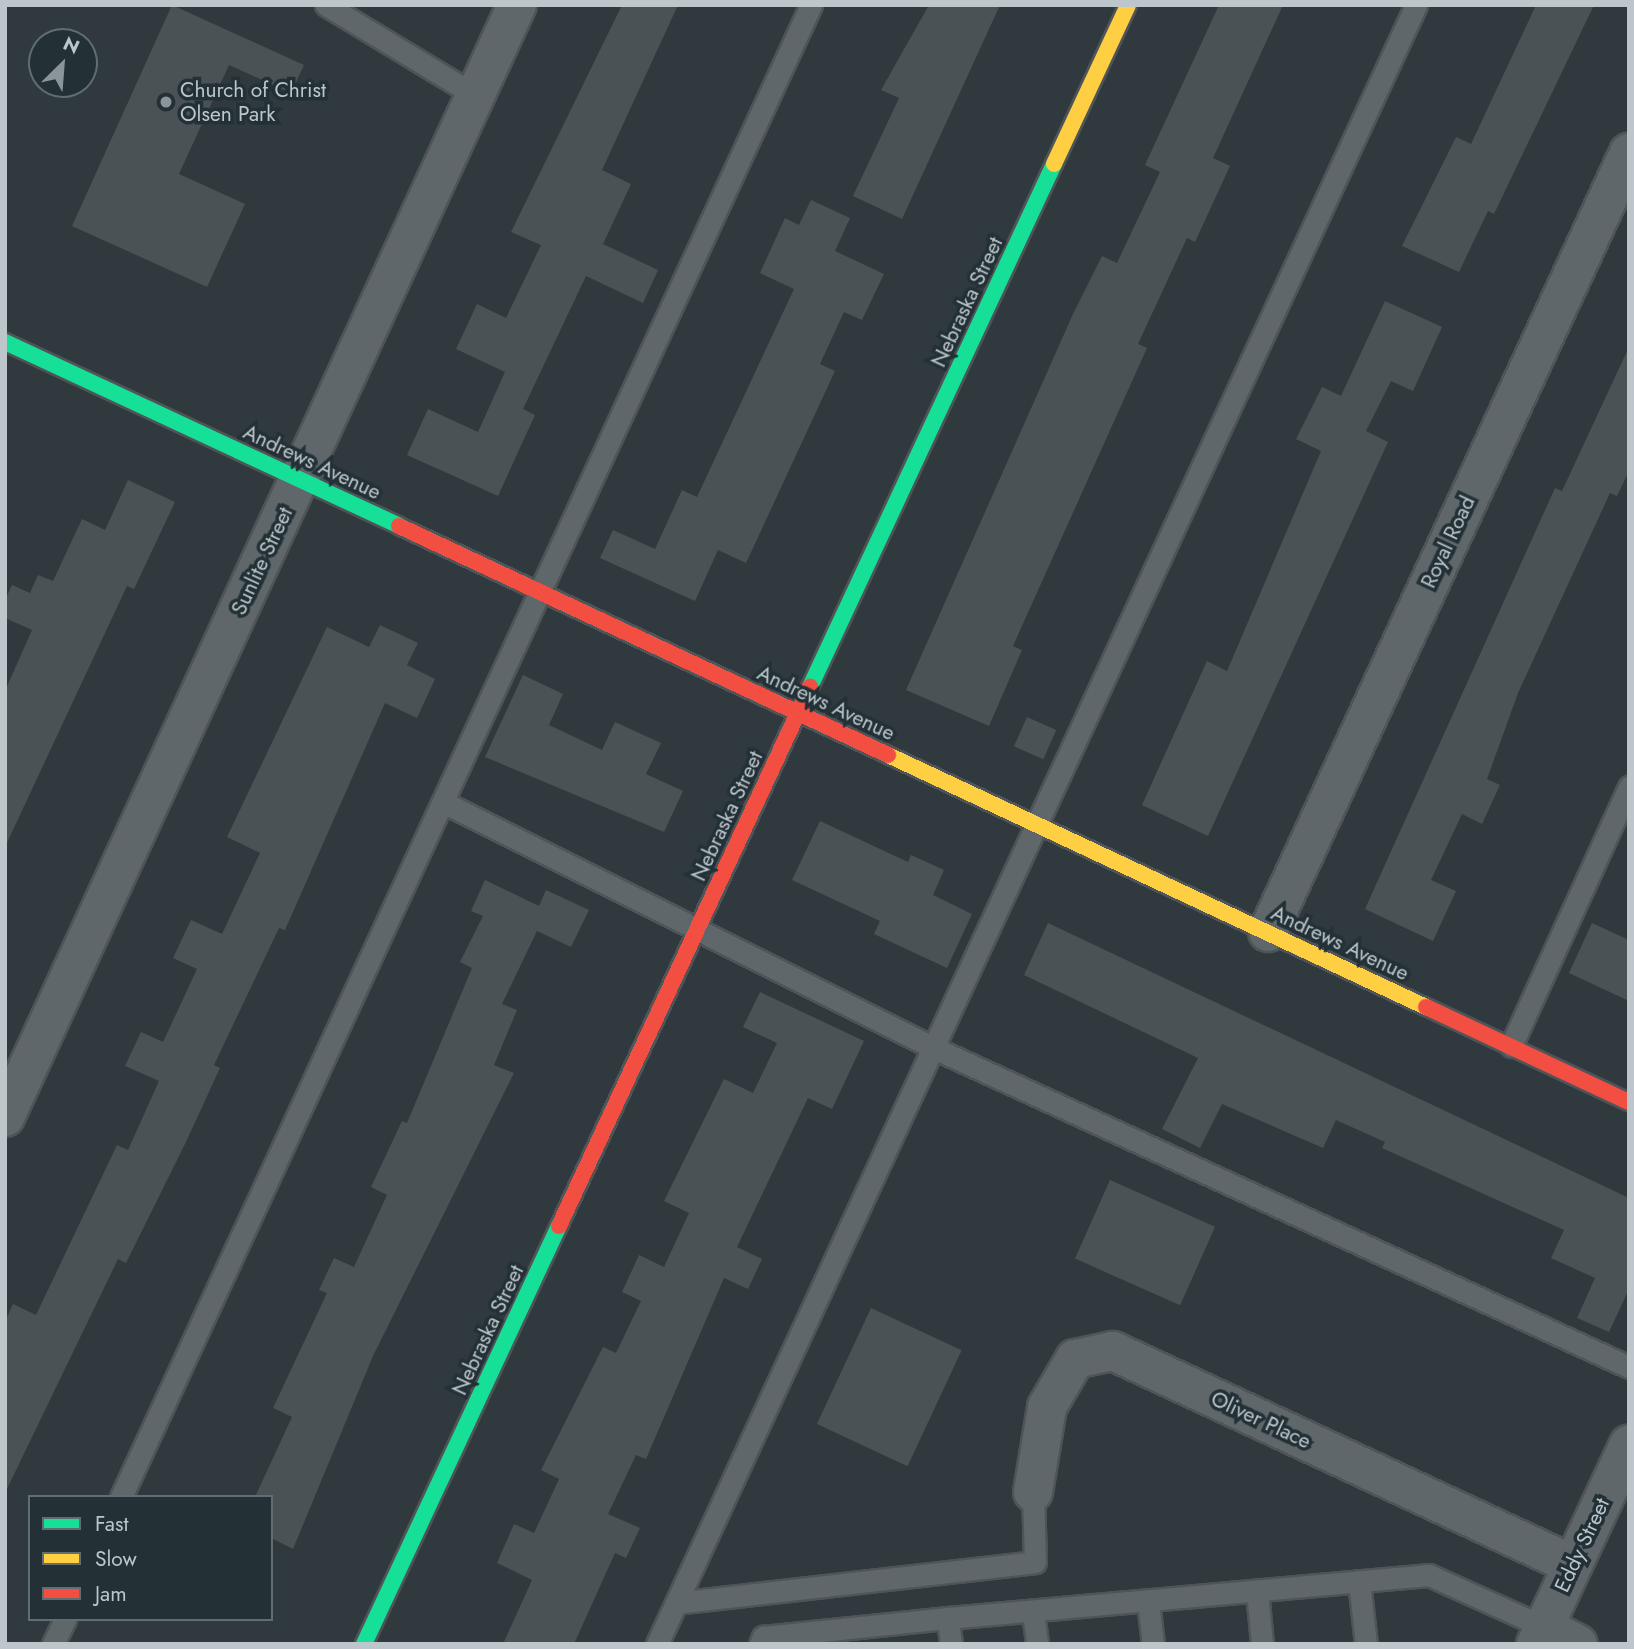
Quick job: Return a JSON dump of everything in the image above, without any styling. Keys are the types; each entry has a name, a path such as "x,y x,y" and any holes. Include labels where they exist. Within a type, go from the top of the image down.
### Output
{"street":[{"name":"Sunlite Street","path":"5,1116 517,5"},
{"name":"Nebraska Street","path":"365,1644 1128,5"},
{"name":"Royal Road","path":"1268,932 1629,153"},
{"name":"Andrews Avenue","path":"5,342 1629,1102"},
{"name":"Oliver Place","path":"1033,1492 1047,1407 1075,1359 1114,1351 1573,1565"},
{"name":"Eddy Street","path":"1540,1636 1629,1445"},
{"path":"1540,1636 1578,1644"}],"lane":[{"path":"326,5 476,96"},
{"path":"122,1495 811,5"},
{"path":"657,1644 936,1049 1035,824 1416,5"},
{"path":"1511,1046 1627,796"},
{"path":"443,803 699,927 936,1049 1629,1367"},
{"path":"676,1603 1035,1562 1033,1492"},
{"path":"760,1644 763,1637 880,1634 948,1618 1429,1575 1540,1636"},
{"path":"1359,1581 1366,1644"},
{"path":"1257,1591 1262,1644"},
{"path":"1148,1601 1153,1644"},
{"path":"1033,1611 1037,1644"},
{"path":"948,1618 951,1644"},
{"path":"53,1644 64,1621"}],"building":[{"path":"172,5 304,65 291,93 229,65 179,174 245,204 207,287 72,226"},
{"path":"622,5 678,5 602,170 631,184 603,244 658,270 643,303 586,276 523,409 535,415 498,496 407,455 428,409 478,432 505,372 456,349 477,304 506,318 541,245 511,232"},
{"path":"929,5 1000,5 902,219 853,196 899,98 881,90"},
{"path":"1219,5 1283,5 1213,158 1230,166 1195,242 1187,238 1138,344 1147,348 1013,646 1022,650 989,726 906,690 1073,314 1102,256 1117,263 1160,172 1145,165"},
{"path":"1536,5 1594,5 1494,214 1488,211 1459,272 1402,246 1456,137 1471,144"},
{"path":"811,200 850,218 835,251 884,274 862,320 844,312 820,364 835,371 746,563 718,550 695,601 600,558 613,530 655,549 682,490 697,497 794,289 760,273 785,218 799,225"},
{"path":"1385,301 1442,327 1413,391 1391,381 1366,431 1388,442 1208,836 1142,805 1207,661 1227,671 1321,451 1296,439 1322,387 1341,396"},
{"path":"1629,347 1629,471 1617,496 1610,493 1518,693 1487,779 1500,785 1482,824 1462,814 1431,880 1456,891 1433,941 1365,909 1555,488 1562,491"},
{"path":"128,480 175,502 134,589 127,586 5,847 5,691 32,630 5,618 5,600 12,585 30,593 38,575 53,581 82,519 105,530"},
{"path":"380,625 418,643 407,665 435,679 417,718 385,703 285,930 279,928 214,1065 220,1068 185,1144 126,1263 118,1259 5,1493 5,1322 13,1304 36,1315 117,1145 128,1150 159,1081 125,1066 141,1032 163,1042 197,969 173,958 191,920 222,934 260,853 227,837 327,627 369,647"},
{"path":"523,675 563,694 549,725 602,750 615,722 661,743 646,774 683,791 664,832 485,757"},
{"path":"1027,717 1056,730 1043,759 1014,746"},
{"path":"820,821 908,862 911,855 944,870 933,895 972,914 947,968 874,934 880,921 792,880"},
{"path":"485,880 539,906 546,890 589,910 571,947 537,931 502,1004 517,1010 494,1065 514,1073 373,1356 293,1549 273,1539 273,1495 256,1495 292,1417 273,1408 327,1293 319,1290 334,1258 354,1267 387,1195 371,1187 402,1121 407,1123 472,968 460,962 483,916 471,911"},
{"path":"1048,923 1629,1198 1629,1289 1609,1332 1577,1318 1595,1278 1551,1258 1564,1230 1382,1148 1385,1142 1336,1120 1323,1148 1222,1104 1200,1148 1162,1129 1198,1058 1024,975"},
{"path":"1592,923 1629,940 1629,1001 1569,973"},
{"path":"760,992 864,1041 832,1109 808,1098 737,1247 762,1259 748,1289 724,1278 646,1459 636,1455 608,1514 640,1528 626,1558 615,1553 574,1644 503,1644 532,1580 497,1563 514,1524 534,1533 559,1479 541,1470 603,1347 616,1353 641,1301 622,1292 639,1255 664,1267 689,1213 664,1201 724,1079 753,1093 777,1043 743,1027"},
{"path":"1110,1180 1215,1227 1180,1305 1075,1259"},
{"path":"871,1308 962,1350 908,1466 817,1424"}],"traffic: fast":[{"path":"810,687 1054,164"},
{"path":"5,342 399,526"},
{"path":"364,1644 559,1226"}],"traffic: slow":[{"path":"1054,164 1128,5"},
{"path":"888,755 1426,1007"}],"traffic: jam":[{"path":"399,526 888,755"},
{"path":"559,1226 810,687"},
{"path":"1426,1007 1629,1102"}],"place":[{"name":"Church of Christ Olsen Park","path":"166,102"}]}
